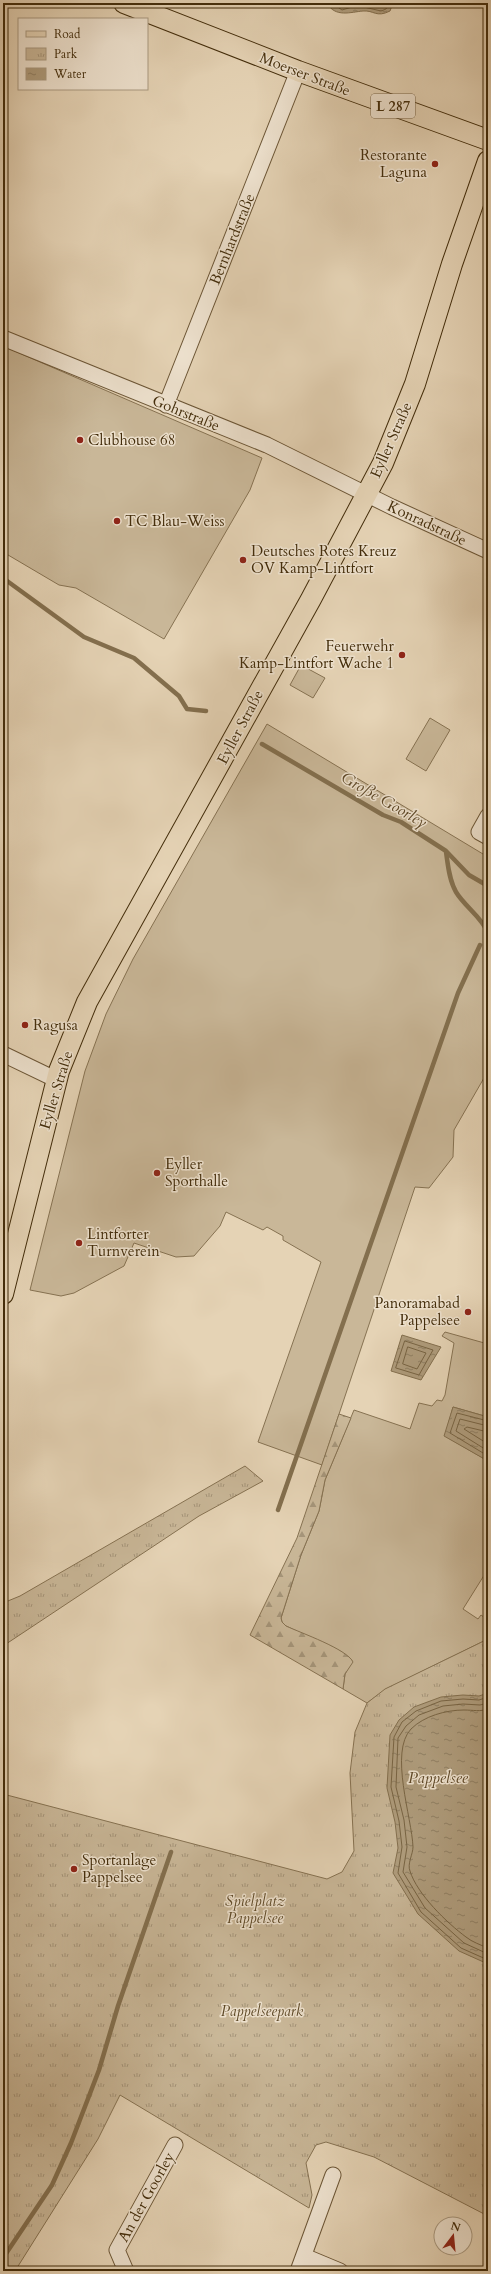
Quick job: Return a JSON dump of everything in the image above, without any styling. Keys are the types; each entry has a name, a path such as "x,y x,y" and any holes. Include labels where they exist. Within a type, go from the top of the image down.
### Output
{"main road":[{"name":"Moerser Straße","path":"124,3 298,71 488,140"},
{"name":"Eyller Straße","path":"3,1294 57,1080 87,1002 223,758 383,463 406,408 488,161"}],"street":[{"name":"Bernhardstraße","path":"166,405 298,71"},
{"name":"Gohrstraße","path":"3,338 267,445 366,495"},
{"name":"Konradstraße","path":"366,495 488,551"},
{"path":"488,816 479,832 488,837"},
{"path":"3,1054 57,1080"},
{"name":"An der Goorley","path":"126,2271 117,2250 175,2145"},
{"path":"298,2271 333,2175"},
{"path":"304,2256 340,2271"}],"green space":[{"name":"TC Blau-Weiss","path":"3,346 262,458 250,490 164,639 76,588 59,585 3,552"},
{"path":"301,665 325,678 313,698 290,685"},
{"path":"430,718 450,730 426,771 406,759"},
{"path":"267,724 488,857 488,1071 454,1130 453,1157 429,1188 415,1187 322,1465 258,1442 321,1262 283,1240 283,1236 267,1227 263,1230 226,1212 220,1226 194,1256 176,1257 134,1243 124,1266 74,1293 61,1296 30,1290 85,1071 106,1014 133,959"},
{"path":"445,1332 488,1344 488,1417 453,1407 445,1436 488,1461 488,1569 463,1609 478,1619 481,1615 488,1620 488,1639 386,1689 367,1703 343,1689 345,1674 352,1660 340,1651 286,1626 282,1622 281,1618 301,1555 319,1511 325,1480 354,1410 410,1429 419,1403 432,1406 437,1400 442,1401 445,1395 454,1343 442,1336"},
{"path":"339,1414 351,1418 325,1480 319,1511 301,1555 281,1618 282,1622 286,1626 333,1647 349,1657 353,1662 345,1674 343,1689 250,1635 297,1538"},
{"path":"245,1466 263,1481 199,1516 3,1646 3,1603 20,1596"},
{"name":"Pappelseepark","path":"488,1639 488,2216 374,2157 326,2142 316,2145 306,2163 312,2195 309,2208 120,2095 98,2139 15,2271 3,2271 3,1794 327,1879 342,1872 354,1851 350,1773 355,1732 367,1703 385,1689"}],"water":[{"path":"327,3 393,3 390,11 378,14 367,11 344,13 334,11"},
{"path":"402,1335 441,1347 421,1380 391,1371"},
{"path":"453,1407 488,1417 488,1461 444,1436"},
{"name":"Pappelsee","path":"488,1693 488,1964 459,1951 418,1914 393,1873 398,1848 395,1822 387,1788 390,1735 399,1720 414,1707 441,1697 463,1695 479,1696"}],"waterway":[{"name":"Große Goorley","path":"3,578 84,637 134,658 179,696 187,709 206,711"},
{"name":"Große Goorley","path":"262,744 383,815 401,822 446,851 469,875 488,886"},
{"path":"446,852 450,877 456,892 482,922 488,933"},
{"path":"278,1510 458,993 480,945"},
{"path":"3,2258 52,2185 71,2143 99,2070 118,2006 171,1852"}],"place":[{"name":"Restorante Laguna","path":"435,164"},
{"name":"Clubhouse 68","path":"80,440"},
{"name":"TC Blau-Weiss","path":"117,521"},
{"name":"Deutsches Rotes Kreuz OV Kamp-Lintfort","path":"243,560"},
{"name":"Feuerwehr Kamp-Lintfort Wache 1","path":"402,655"},
{"name":"Ragusa","path":"25,1025"},
{"name":"Eyller Sporthalle","path":"157,1173"},
{"name":"Lintforter Turnverein","path":"79,1243"},
{"name":"Panoramabad Pappelsee","path":"468,1312"},
{"name":"Sportanlage Pappelsee","path":"74,1869"}],"park label":[{"name":"Spielplatz Pappelsee","path":"255,1910"}]}
